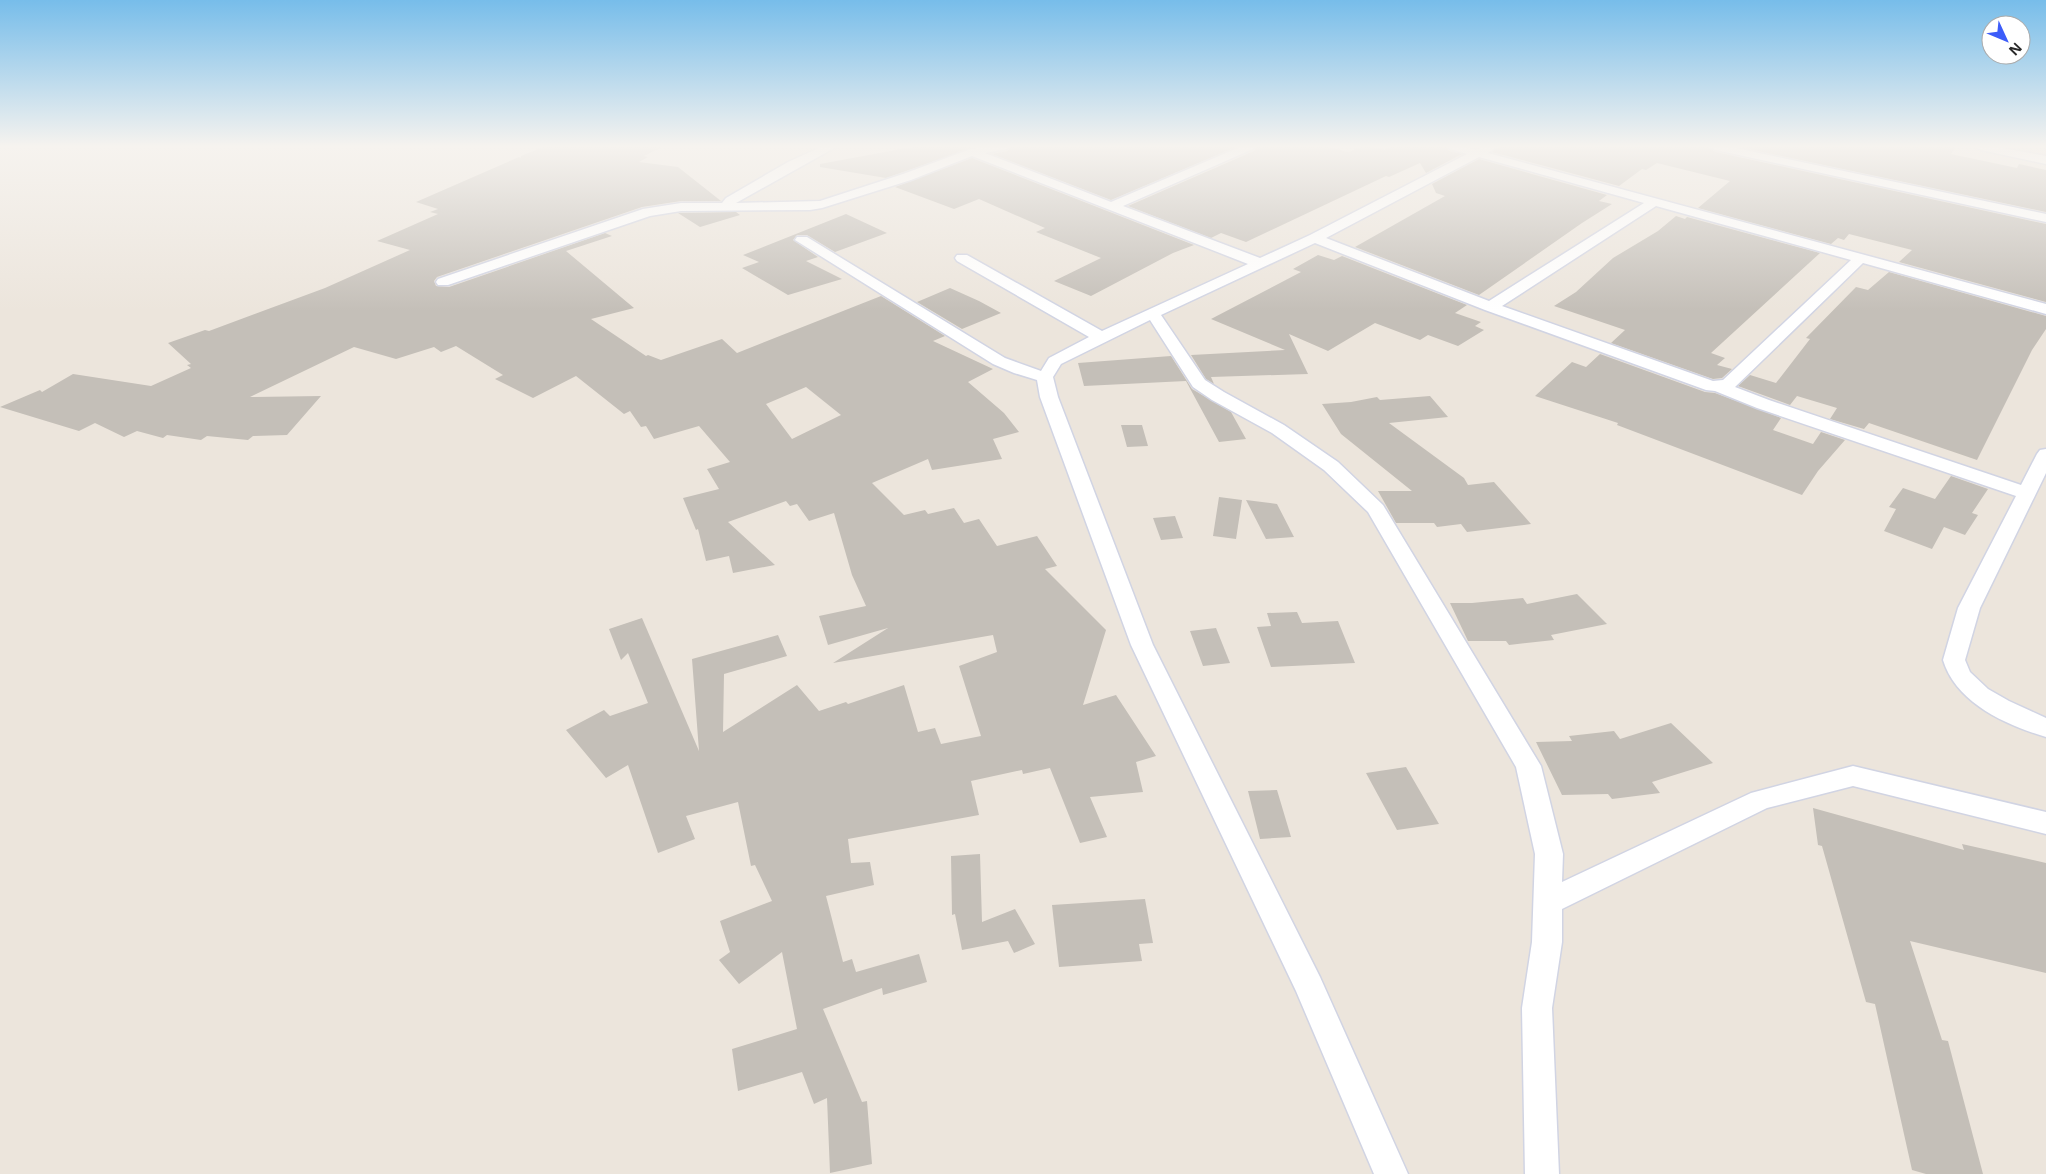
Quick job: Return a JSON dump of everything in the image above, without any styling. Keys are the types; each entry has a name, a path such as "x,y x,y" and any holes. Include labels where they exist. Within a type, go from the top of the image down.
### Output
{"street":[{"path":"729,202 728,204 731,206"},
{"path":"443,282 648,212 681,207 810,206 829,202"},
{"path":"1105,202 1262,264"},
{"path":"1114,205 1121,202"},
{"path":"1384,202 1262,264 1101,337 1055,361 1044,377 1049,397 1142,645 1309,987 1391,1174"},
{"path":"1490,308 1652,202 2046,309"},
{"path":"1971,202 2046,218"},
{"path":"1315,238 1490,308 1712,386 1728,384 1860,259"},
{"path":"802,240 999,361 1044,377"},
{"path":"962,258 1101,337"},
{"path":"1153,314 1180,358 1199,383 1218,396 1278,429 1330,466 1376,509 1528,766 1549,854 1547,942 1537,1008 1542,1174"},
{"path":"1721,386 1773,407 2027,492"},
{"path":"2046,454 1969,608 1954,660 1961,677 1978,693 2013,713 2046,728"},
{"path":"1548,902 1760,800 1853,776 2046,823"}],"building":[{"path":"416,202 676,202 642,207 437,277 434,281 436,286 449,287 605,233 612,236 566,251 634,308 591,319 646,356 661,360 722,339 737,353 881,296 945,336 933,341 993,369 968,382 1004,413 1019,432 993,439 1002,459 932,470 928,459 872,483 904,515 925,510 928,514 954,508 964,523 979,519 997,546 1037,536 1057,566 1045,569 1106,630 1083,705 1116,695 1156,756 1136,762 1143,792 1090,797 1107,837 1080,843 1050,768 1023,774 1022,770 971,781 979,815 848,839 851,863 870,862 874,885 826,896 843,962 852,959 856,972 919,954 927,982 883,995 882,988 823,1009 862,1102 867,1101 872,1164 830,1173 827,1098 814,1104 802,1072 738,1091 732,1049 797,1029 782,952 739,984 719,960 730,952 720,921 772,901 755,865 751,866 738,802 686,816 695,839 658,853 628,765 606,778 566,730 604,710 610,716 648,703 628,653 621,660 609,629 642,618 699,751 692,659 778,635 787,656 724,674 723,732 797,685 819,711 846,702 848,704 904,685 918,732 935,728 941,744 981,736 959,666 997,652 993,635 833,663 888,628 828,645 819,616 866,606 852,575 834,513 809,521 797,504 790,506 786,501 728,522 775,565 733,573 729,556 706,561 698,529 696,530 683,498 719,489 707,469 730,462 699,426 654,439 646,426 641,427 630,411 624,414 576,376 533,398 495,379 503,375 456,346 441,352 434,347 396,359 354,347 250,397 321,396 287,435 253,436 248,440 207,436 201,440 167,435 163,438 137,431 124,437 95,423 79,431 0,407 40,390 42,392 73,374 151,386 191,368 187,365 191,364 168,343 205,330 209,331 325,288 410,250 377,241 438,214 430,212 438,209","holes":["806,387 841,415 792,439 766,404"]},
{"path":"935,202 972,202 954,209"},
{"path":"985,202 1084,202 1194,245 1173,253 1091,296 1054,281 1101,258 1036,232 1045,228"},
{"path":"1138,202 1331,202 1246,242 1221,233 1211,238 1128,206"},
{"path":"1435,202 1602,202 1612,204 1479,295 1355,247"},
{"path":"1705,202 1944,202 2046,224 2046,302 1899,262 1912,250 1849,234 1844,240 1838,238 1831,244 1698,208"},
{"path":"1998,202 2046,202 2046,212"},
{"path":"736,212 740,215 700,227 678,213"},
{"path":"846,214 887,233 835,252 807,235 797,235 793,240 818,257 806,261 842,279 788,295 742,268 759,262 743,255"},
{"path":"1676,216 1685,219 1687,217 1820,253 1711,353 1725,358 1717,365 1732,369 1722,378 1713,379 1611,343 1625,330 1554,306 1576,292 1613,258 1658,231"},
{"path":"1318,255 1334,260 1342,256 1467,305 1455,313 1481,322 1475,326 1484,330 1458,346 1428,335 1420,340 1375,323 1328,351 1289,334 1308,374 1211,377 1214,384 1206,379 1191,355 1285,350 1211,319 1301,272 1293,269"},
{"path":"1889,272 2046,316 2046,329 2032,350 1977,460 1869,423 1864,429 1830,419 1837,408 1797,396 1790,405 1738,386 1750,375 1776,383 1810,339 1806,338 1856,287 1868,290"},
{"path":"950,288 1001,313 962,329 917,302"},
{"path":"1600,354 1705,392 1715,393 1781,418 1773,430 1813,444 1821,432 1845,440 1818,471 1802,495 1617,425 1618,423 1535,396 1572,362 1586,367"},
{"path":"1171,356 1192,389 1231,412 1246,439 1219,442 1186,381 1084,386 1078,363"},
{"path":"1430,396 1448,417 1389,423 1464,478 1468,485 1494,482 1531,524 1467,532 1461,524 1437,527 1434,523 1396,523 1378,491 1412,491 1341,434 1322,404 1351,402 1377,397 1380,400"},
{"path":"1121,425 1142,425 1148,446 1127,447"},
{"path":"1951,476 1988,489 1972,513 1978,515 1965,535 1944,527 1932,549 1884,531 1896,509 1889,507 1903,488 1935,499"},
{"path":"1219,497 1242,500 1236,539 1213,536"},
{"path":"1246,500 1277,504 1294,537 1266,539"},
{"path":"1175,516 1183,538 1161,540 1153,518"},
{"path":"1577,594 1607,624 1551,635 1554,640 1509,645 1506,641 1468,641 1450,603 1472,603 1523,598 1527,604"},
{"path":"1297,612 1302,623 1338,621 1355,663 1271,667 1257,627 1271,626 1267,613"},
{"path":"1216,628 1230,663 1203,666 1190,631"},
{"path":"1671,723 1713,763 1652,782 1660,793 1612,799 1608,794 1562,795 1536,742 1572,741 1569,736 1614,731 1620,739"},
{"path":"1406,767 1439,824 1397,830 1366,773"},
{"path":"1277,790 1291,837 1260,839 1248,791"},
{"path":"1813,808 1964,850 1962,844 2046,863 2046,973 1910,941 1942,1040 1948,1041 1983,1174 1926,1174 1912,1170 1875,1004 1866,1002 1822,846 1818,845"},
{"path":"980,854 982,922 1015,909 1035,944 1014,953 1008,941 962,950 955,914 952,915 951,856"},
{"path":"1145,899 1153,943 1139,944 1142,961 1059,967 1052,905"}]}
